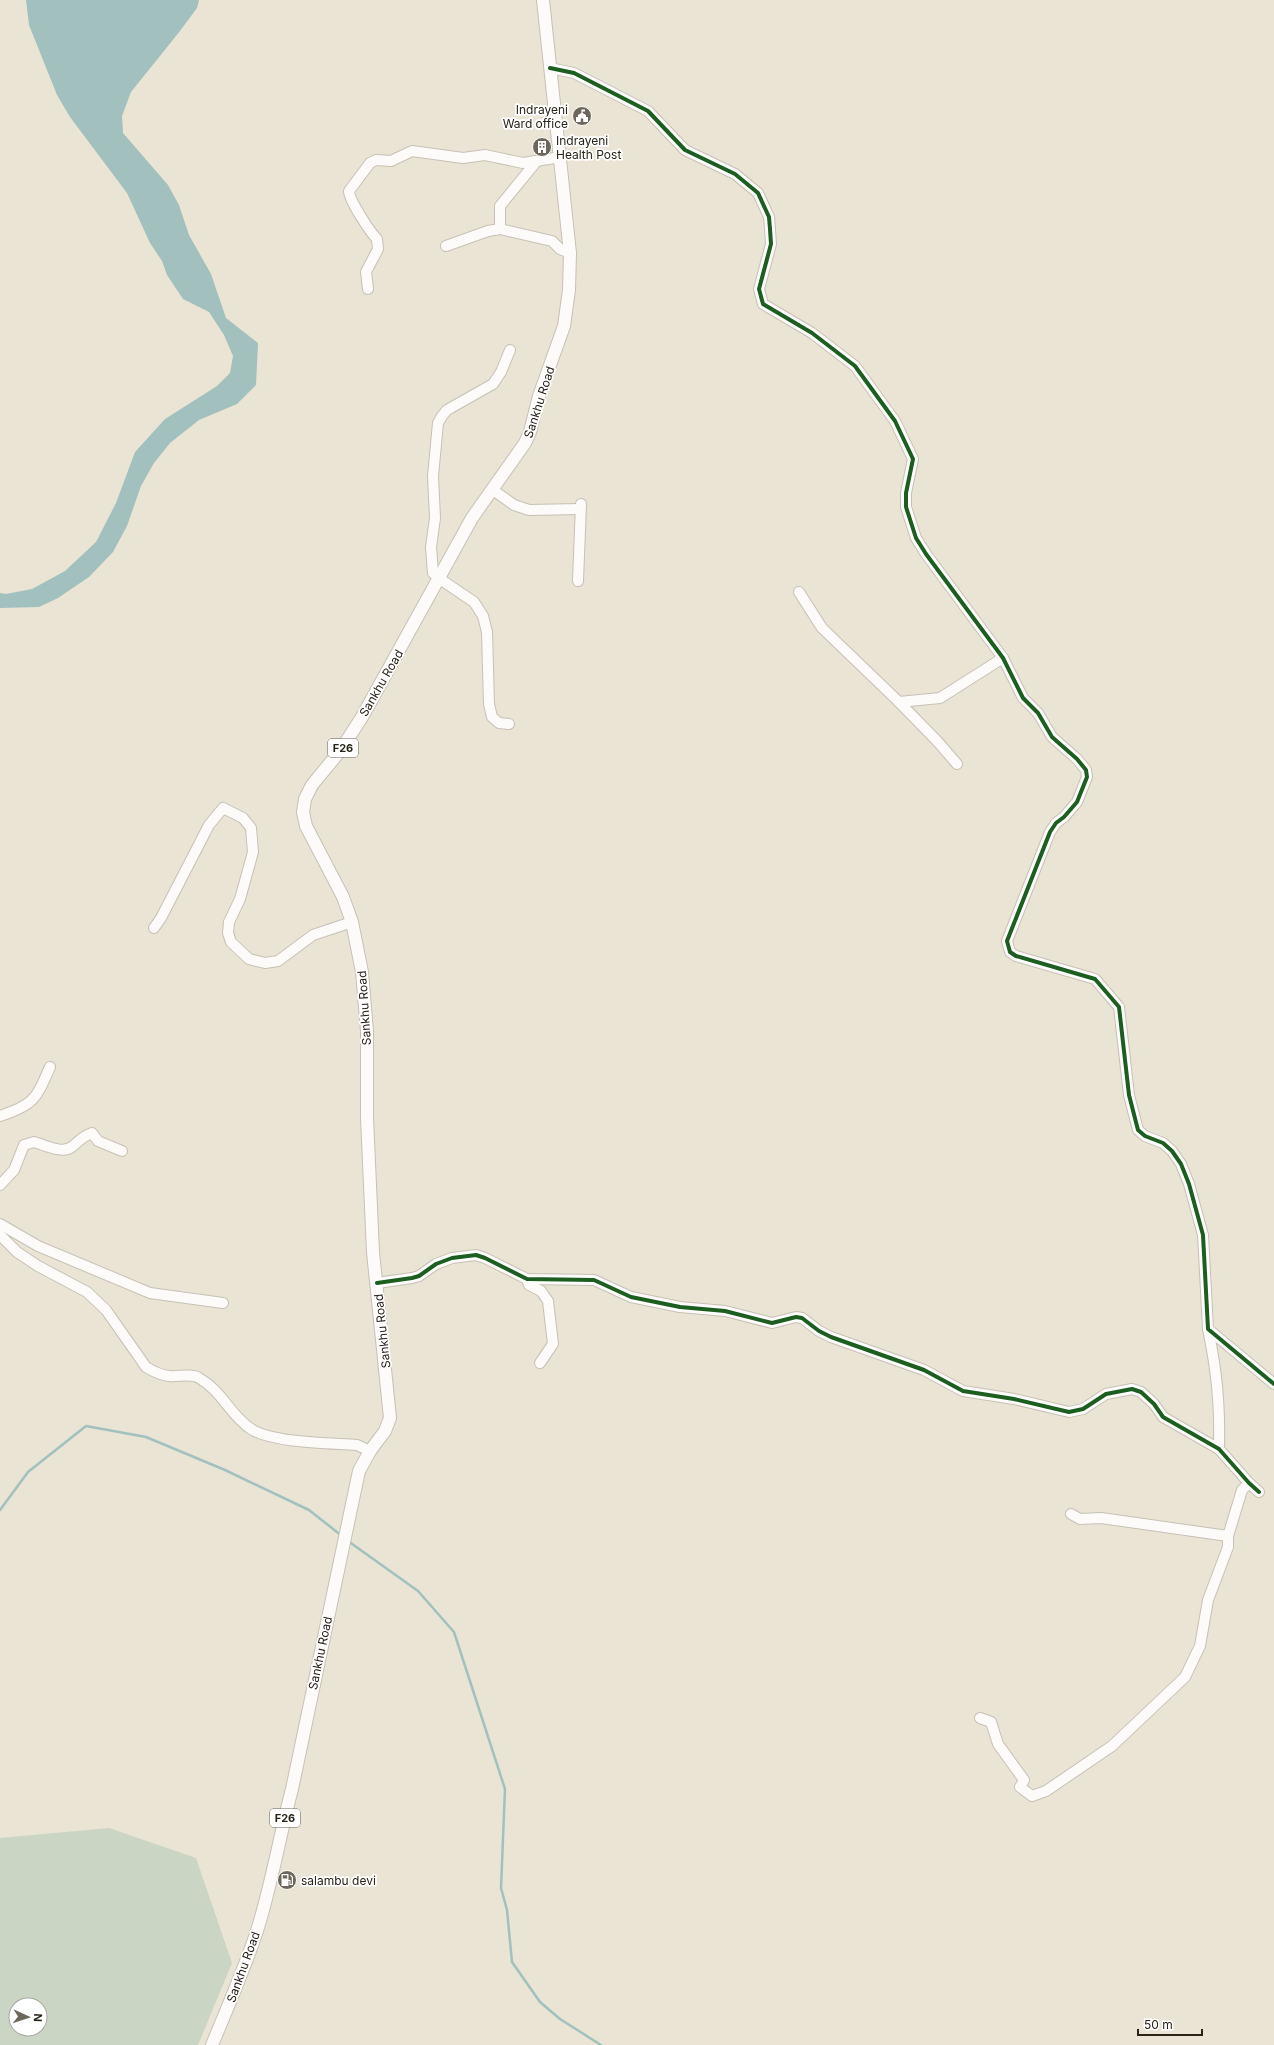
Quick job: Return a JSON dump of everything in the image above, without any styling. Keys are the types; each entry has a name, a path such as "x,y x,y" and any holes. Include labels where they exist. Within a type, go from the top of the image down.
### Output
{"main road":[{"name":"Sankhu Road","path":"212,2045 255,1936 270,1882 280,1833 292,1789 359,1471 370,1451 385,1431 390,1418 377,1283 367,1118 366,995 352,922 343,897 306,826 303,812 305,799 312,785 340,752 362,717 440,579 472,518 518,456 530,432 539,396 564,326 569,290 570,254 561,157 543,0"}],"street":[{"path":"550,68 574,73 648,111 685,150 735,174 758,193 768,217 770,237 768,258 759,290 763,304 812,333 855,366 895,421 913,459 906,493 906,507 916,538 926,554 1003,658 1023,698 1038,713 1052,737 1077,759 1086,770 1087,777 1077,802 1071,810 1056,823 1050,832 1007,941 1010,952 1016,956 1096,979 1120,1007 1129,1095 1138,1130 1144,1136 1163,1144 1172,1151 1181,1164 1189,1184 1203,1235 1208,1329 1217,1370 1219,1449"},
{"path":"368,289 366,272 378,249 377,239 370,233 356,206 349,199 348,191 370,163 376,160 391,160 412,151 424,151 454,157 484,155 523,163 561,157"},
{"path":"500,229 500,206 536,162"},
{"path":"446,246 488,231 500,229 552,241 560,249 570,254"},
{"path":"509,724 499,723 492,717 489,704 487,632 483,616 474,602 440,579 434,573 431,547 434,518 433,476 438,423 447,410 493,384 501,372 510,350"},
{"path":"493,490 520,508 529,510 580,506 578,581"},
{"path":"799,592 822,628 899,702 957,764"},
{"path":"899,702 940,698 1003,658"},
{"path":"154,928 161,918 209,825 223,808 243,818 251,828 252,852 240,899 229,922 228,933 231,942 249,958 265,963 278,961 313,935 352,922"},
{"path":"0,1116 28,1105 38,1094 50,1068"},
{"path":"0,1185 14,1170 24,1145 29,1142 62,1150 67,1149 84,1135 92,1133 98,1141 122,1151"},
{"path":"0,1224 38,1246 150,1293 223,1303"},
{"path":"0,1235 17,1252 38,1266 87,1292 106,1310 146,1367 156,1374 170,1376 197,1376 216,1389 231,1410 251,1429 273,1438 357,1445 370,1451"},
{"path":"377,1283 412,1278 436,1264 467,1255 485,1258 527,1279 594,1280 631,1297 680,1306 726,1311 772,1323 796,1317 802,1318 819,1331 831,1337 924,1370 963,1391 1014,1399 1069,1412 1083,1409 1106,1394 1132,1389 1141,1392 1154,1404 1163,1417 1219,1449 1259,1492"},
{"path":"527,1279 529,1285 545,1294 548,1301 553,1344 540,1363"},
{"path":"1208,1329 1274,1384"},
{"path":"980,1718 991,1722 998,1744 1024,1780 1020,1787 1032,1796 1046,1791 1112,1746 1185,1677 1200,1646 1208,1600 1228,1547 1228,1536 1242,1490 1249,1483"},
{"path":"1071,1514 1080,1519 1101,1518 1228,1536"}],"green space":[{"path":"109,1828 196,1858 232,1963 198,2045 0,2045 0,1838"}],"water":[{"path":"26,0 199,0 197,8 180,31 131,92 122,116 123,133 168,185 179,205 189,235 211,274 226,318 258,343 256,385 237,404 199,420 170,443 154,463 141,486 127,526 113,552 89,577 58,598 39,607 0,608 0,593 6,594 32,589 65,571 96,542 116,503 135,452 165,419 217,386 230,373 233,356 224,335 209,312 183,299 167,275 162,261 150,243 127,193 70,117 57,95 29,25"}],"waterway":[{"path":"0,1510 28,1472 86,1426 146,1437 225,1470 309,1510 342,1536"},
{"path":"348,1541 418,1591 454,1632 505,1789 501,1888 507,1910 512,1962 540,2002 560,2019 601,2045"}],"cycle path":[{"path":"550,68 574,73 648,111 685,150 735,174 758,193 769,217 771,244 759,289 763,304 812,333 855,366 895,421 913,459 906,493 906,507 916,538 926,554 1003,658 1023,698 1038,713 1052,737 1077,759 1086,770 1087,777 1077,802 1064,817 1056,823 1050,832 1007,941 1010,952 1016,956 1095,979 1119,1007 1129,1095 1138,1130 1145,1136 1163,1143 1172,1151 1181,1164 1189,1184 1203,1235 1208,1329 1274,1384"},
{"path":"377,1283 412,1278 419,1276 436,1264 452,1258 476,1255 527,1279 594,1280 631,1297 680,1307 725,1311 772,1323 796,1317 802,1318 819,1331 831,1337 924,1370 963,1391 1014,1399 1069,1412 1083,1409 1106,1394 1132,1389 1141,1392 1154,1404 1163,1417 1219,1449 1259,1492"}],"place":[{"name":"Indrayeni Ward office","path":"582,116"},
{"name":"Indrayeni Health Post","path":"542,147"},
{"name":"salambu devi","path":"287,1880"}]}
